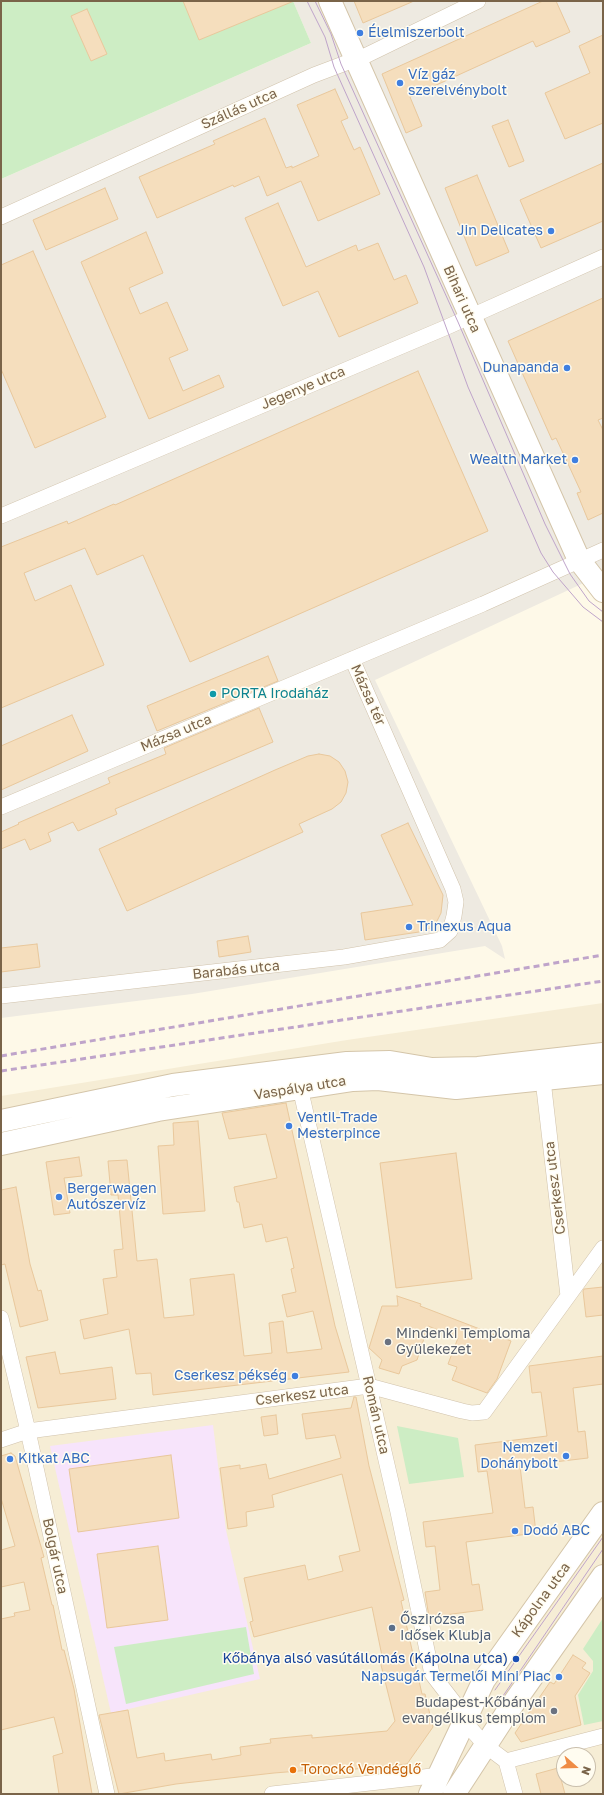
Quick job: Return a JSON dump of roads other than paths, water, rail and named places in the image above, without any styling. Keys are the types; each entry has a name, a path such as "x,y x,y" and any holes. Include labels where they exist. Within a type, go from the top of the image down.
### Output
{"street":[{"name":"Bihari utca","path":"330,1 579,560 603,591"},
{"name":"Szállás utca","path":"1,217 314,75 356,59 473,2"},
{"name":"Jegenye utca","path":"1,516 470,317 603,257"},
{"path":"579,560 603,550"},
{"name":"Mázsa tér","path":"454,916 456,902 453,889 352,659 483,604 579,560"},
{"name":"Mázsa utca","path":"1,807 352,659"},
{"name":"Barabás utca","path":"1,996 344,957 440,940 450,931 454,916"},
{"name":"Vaspálya utca","path":"1,1144 298,1079 347,1063 376,1062 432,1069 603,1063"},
{"name":"Vaspálya utca","path":"1,1121 173,1085 298,1079 378,1079 456,1088 543,1080 603,1063"},
{"name":"Román utca","path":"298,1079 398,1512 432,1674 459,1709 464,1721 486,1746 506,1761"},
{"name":"Cserkesz utca","path":"543,1080 568,1296"},
{"path":"47,1112 51,1133"},
{"name":"Cserkesz utca","path":"1,1440 28,1430 369,1386 462,1411 472,1413 484,1412 603,1248"},
{"name":"Bolgár utca","path":"1,1318 28,1430 107,1794"},
{"name":"Kápolna utca","path":"430,1794 441,1775 464,1721 484,1680 603,1513"},
{"path":"454,1794 508,1711 603,1576"},
{"path":"515,1794 506,1761 603,1736"},
{"path":"272,1794 441,1775"}],"tram line":[{"path":"307,1 325,37 334,67 424,267 468,387 541,553 553,572 583,607 603,622"},
{"path":"315,1 331,34 341,64 458,322 545,524 570,574 589,601 603,612"},
{"path":"495,1690 603,1537"},
{"path":"503,1696 603,1549"}],"railway":[{"path":"1,1056 603,955"},
{"path":"1,1071 603,981"}],"place":[{"name":"Élelmiszerbolt","path":"360,33"},
{"name":"Víz gáz szerelvénybolt","path":"400,83"},
{"name":"Jin Delicates","path":"551,231"},
{"name":"Dunapanda","path":"567,368"},
{"name":"Wealth Market","path":"575,460"},
{"name":"PORTA Irodaház","path":"213,694"},
{"name":"Trinexus Aqua","path":"409,927"},
{"name":"Ventil-Trade Mesterpince","path":"289,1126"},
{"name":"Bergerwagen Autószervíz","path":"59,1197"},
{"name":"Mindenki Temploma Gyülekezet","path":"388,1342"},
{"name":"Cserkesz pékség","path":"295,1376"},
{"name":"Nemzeti Dohánybolt","path":"566,1456"},
{"name":"Kitkat ABC","path":"10,1459"},
{"name":"Dodó ABC","path":"515,1531"},
{"name":"Őszirózsa Idősek Klubja","path":"392,1628"},
{"name":"Kőbánya alsó vasútállomás (Kápolna utca)","path":"516,1659"},
{"name":"Napsugár Termelői Mini Piac","path":"559,1677"},
{"name":"Budapest-Kőbányai evangélikus templom","path":"554,1711"},
{"name":"Torockó Vendéglő","path":"293,1770"}]}
